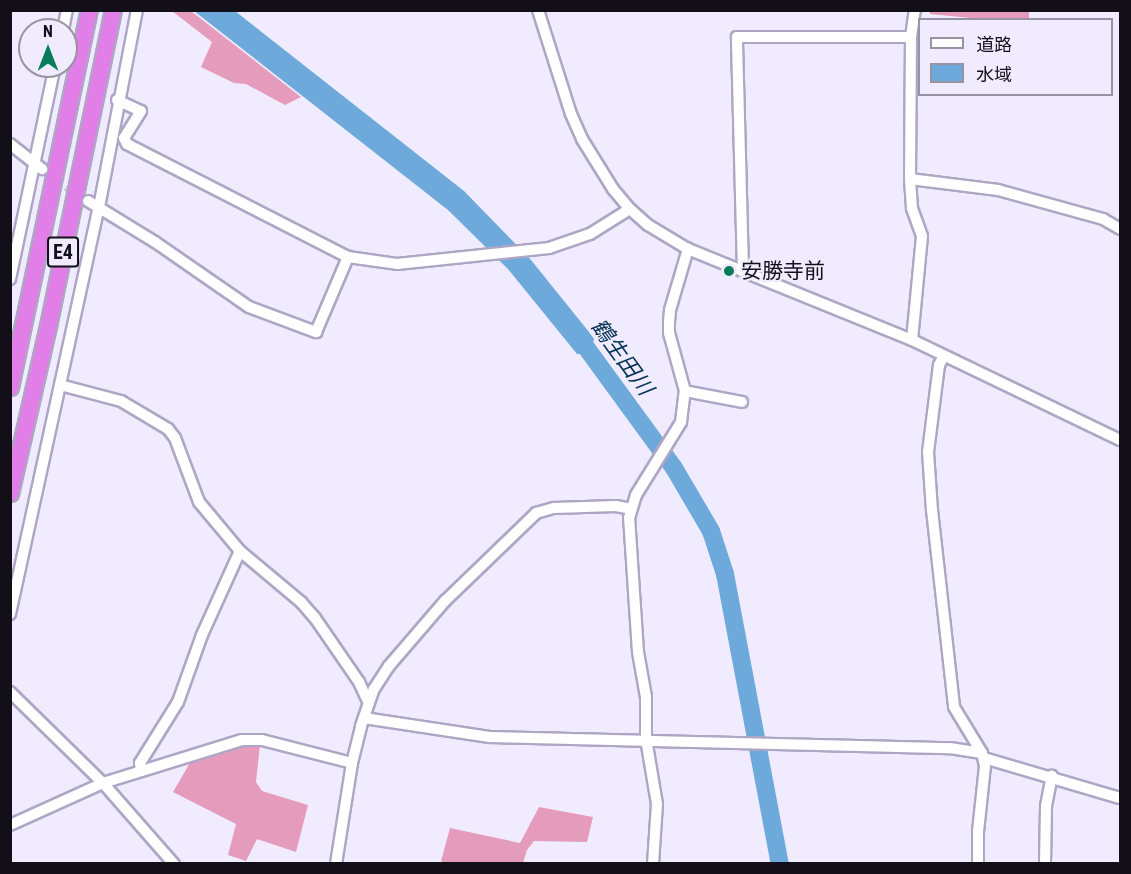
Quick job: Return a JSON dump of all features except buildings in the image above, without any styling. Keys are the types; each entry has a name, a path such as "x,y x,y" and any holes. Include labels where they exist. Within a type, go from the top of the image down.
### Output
{"highway":[{"name":"E4","path":"10,387 89,10"},
{"name":"E4","path":"10,492 48,326 113,10"}],"street":[{"path":"10,614 99,207 117,100 136,10"},
{"path":"538,10 571,114 582,139 597,165 630,209 666,237 688,249 912,340 1120,440"},
{"path":"912,340 922,236 912,208 910,179 911,37 915,10"},
{"path":"743,271 737,37 911,37"},
{"path":"10,279 38,166 53,78"},
{"path":"117,100 141,111 124,138 127,144 348,257 397,264 549,248 572,242 604,226 630,209"},
{"path":"10,144 38,166"},
{"path":"910,179 998,190 1103,219 1120,229"},
{"path":"87,201 155,242 249,307 316,332 348,257"},
{"path":"652,864 657,804 646,739 646,697 638,652 629,528 631,509 636,495 681,422 685,391 669,333 669,322 670,310 688,249"},
{"path":"944,356 939,365 928,452 932,510 954,707 983,756 978,864"},
{"path":"60,385 121,401 168,429 175,438 199,502 240,550 301,602 315,618 359,682 369,703"},
{"path":"685,391 742,402"},
{"path":"336,864 352,764 369,703 374,689 389,666 418,631 445,601 536,513 554,508 616,506 631,509"},
{"path":"141,771 141,763 178,702 201,635 240,550"},
{"path":"10,692 103,783 174,864"},
{"path":"364,718 490,737 950,748 1052,776 1120,798"},
{"path":"10,825 103,783 242,740 262,740 352,764"},
{"path":"1045,864 1046,807 1052,776"}],"shaded area":[{"path":"172,11 191,11 301,97 285,105 246,84 234,83 201,67 212,42"},
{"path":"930,11 1029,11 1029,18 971,18 930,14"},
{"path":"243,744 260,745 256,782 262,791 308,805 296,852 257,839 246,861 228,855 236,824 173,792 191,761"},
{"path":"539,807 593,817 587,842 534,841 527,850 523,863 447,864 441,861 450,828 520,843"}],"water":[{"path":"194,11 235,11 464,191 531,260 589,332 594,339 591,354 577,354 508,269 448,210"}],"waterway":[{"name":"鶴生田川","path":"577,335 674,468 711,531 725,574 780,864"}],"tunnel":[{"path":"42,169 79,195"}],"place":[{"name":"安勝寺前","path":"729,271"}]}
